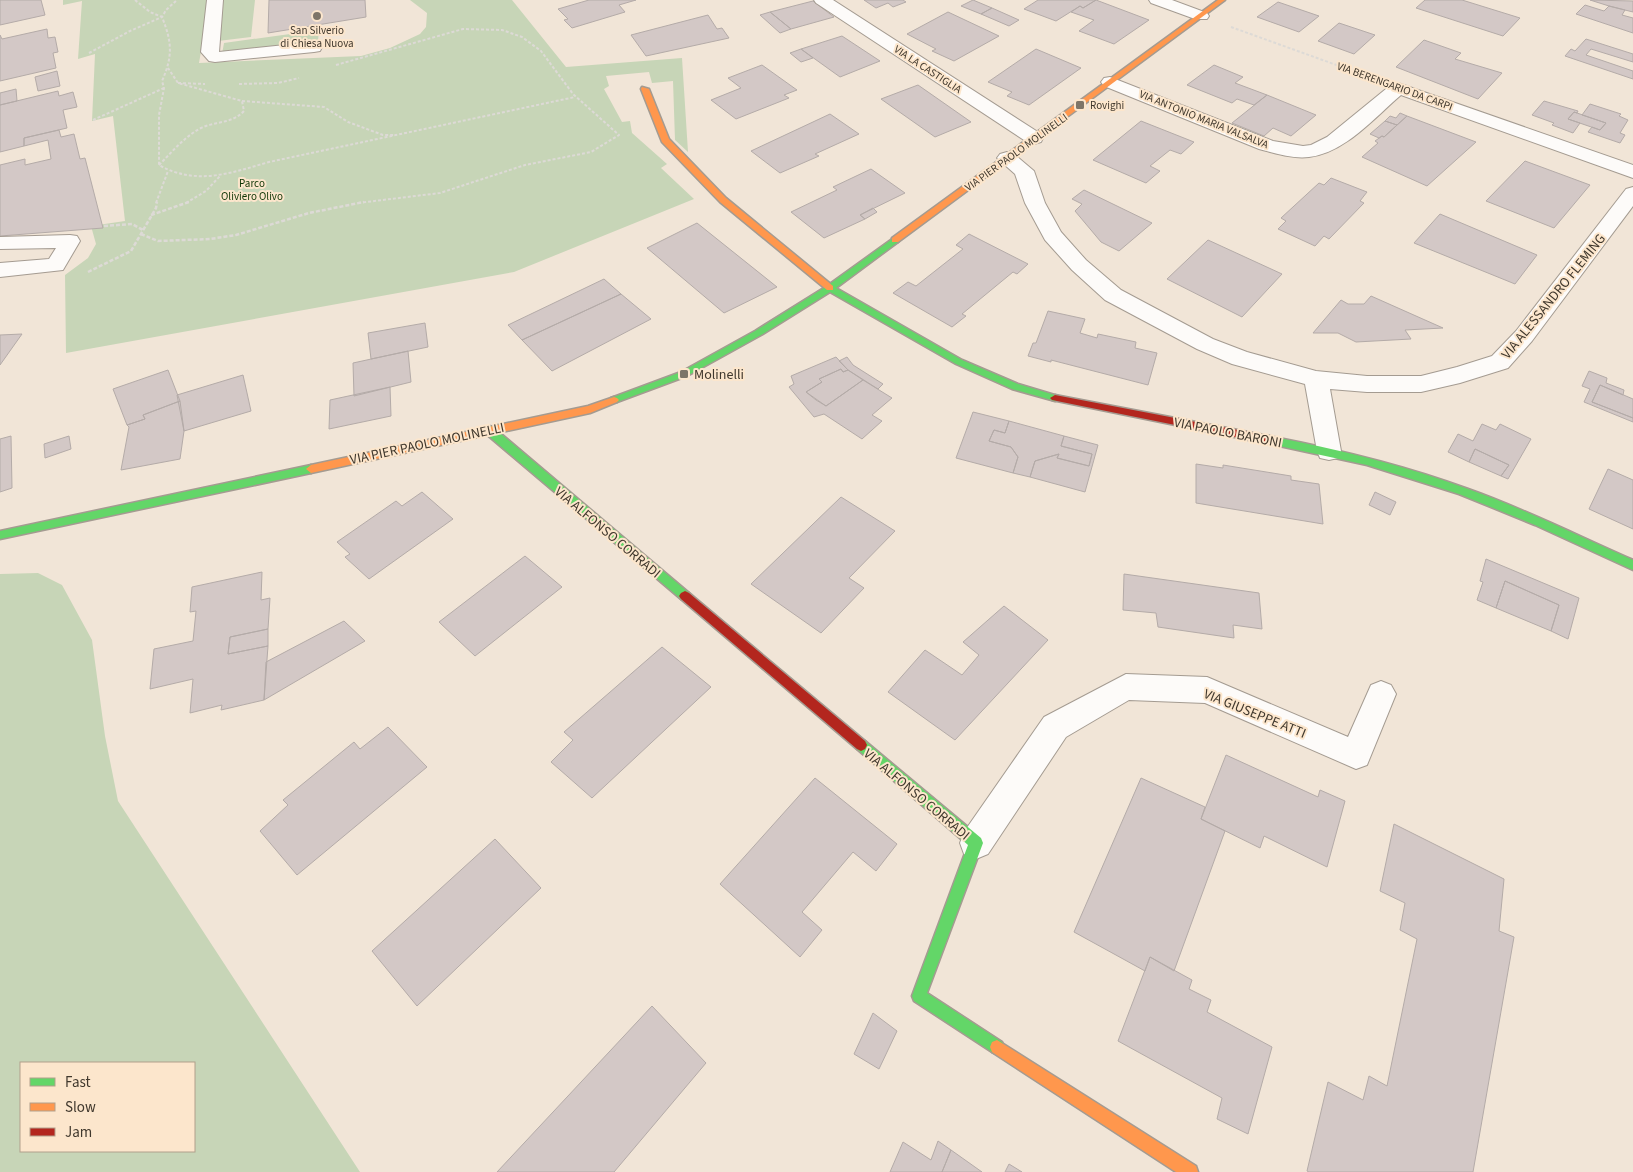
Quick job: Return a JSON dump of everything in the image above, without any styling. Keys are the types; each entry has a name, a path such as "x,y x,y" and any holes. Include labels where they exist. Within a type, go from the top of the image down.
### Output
{"street":[{"path":"215,0 209,52 215,57 314,47"},
{"name":"VIA LA CASTIGLIA","path":"822,0 1034,138"},
{"path":"1157,0 1201,16"},
{"name":"VIA PIER PAOLO MOLINELLI","path":"0,535 590,409 684,374 758,333 830,288 1222,0"},
{"name":"VIA ANTONIO MARIA VALSALVA","path":"1110,82 1266,145 1290,150 1315,150 1330,143 1398,88"},
{"name":"VIA BERENGARIO DA CARPI","path":"1398,88 1633,172"},
{"path":"645,89 665,140 723,200 830,288"},
{"name":"VIA ALESSANDRO FLEMING","path":"1007,158 1024,171 1035,203 1052,235 1079,265 1113,295 1205,344 1240,358 1316,380 1367,384 1421,384 1460,376 1500,362 1524,336 1633,193"},
{"path":"0,243 70,240 56,265 0,270"},
{"name":"VIA PAOLO BARONI","path":"830,288 959,362 1015,387 1070,402 1329,450 1460,491 1524,515 1633,565"},
{"path":"1316,380 1329,450"},
{"name":"VIA ALFONSO CORRADI","path":"489,430 976,843 919,996 1190,1172"},
{"name":"VIA GIUSEPPE ATTI","path":"976,843 1055,727 1126,687 1207,690 1356,756 1381,694"}],"path":[{"path":"135,0 150,12 162,17 170,37 168,68 162,81 164,88 159,115 159,165"},
{"path":"89,53 130,31 162,17 166,10 177,0"},
{"name":"VIA BERENGARIO DA CARPI","path":"1201,16 1398,88"},
{"path":"141,234 158,241 210,239 236,234 302,215 364,202 440,193 525,165 591,152 619,135 575,97 551,62 519,33 497,28 463,29 331,67"},
{"path":"168,68 178,83 242,100 324,107 348,122 383,135 406,134"},
{"path":"235,84 278,83 301,77"},
{"path":"178,83 209,85"},
{"path":"93,120 164,88"},
{"path":"159,165 168,171 190,176 220,176 269,162 575,97"},
{"path":"159,165 198,131 208,126 239,118 244,111 242,100"},
{"path":"150,215 188,203 205,192 220,176"},
{"path":"104,226 132,224 143,230"}],"green space":[{"name":"Parco Oliviero Olivo","path":"63,0 210,0 199,63 361,56 390,48 420,34 426,27 427,13 410,0 512,0 566,67 682,58 688,152 675,140 673,81 652,83 649,72 606,76 609,86 604,89 622,122 630,121 632,133 667,164 661,168 694,199 514,272 66,353 65,275 88,258 96,244 91,226 125,221 113,116 92,121 95,54 78,59 82,1 63,5"},
{"path":"223,0 255,0 251,37 218,41"},
{"path":"319,30 318,41 222,54 224,43"},
{"path":"38,573 62,585 92,640 105,736 118,801 360,1172 0,1172 0,574"}],"building":[{"path":"0,0 41,0 45,15 0,25"},
{"name":"San Silverio di Chiesa Nuova","path":"269,0 365,0 366,17 268,33"},
{"path":"589,0 636,0 619,5 625,12 572,28 564,20 568,19 558,9"},
{"path":"864,0 903,0 906,2 893,7 888,3 876,8"},
{"path":"973,0 992,8 981,14 961,6"},
{"path":"1038,0 1096,0 1083,8 1080,6 1056,21 1024,9"},
{"path":"1096,0 1149,20 1114,44 1079,31 1094,20 1071,12 1080,6 1083,8"},
{"path":"1425,0 1462,0 1520,18 1503,36 1416,8"},
{"path":"1590,0 1633,1 1633,12 1609,6"},
{"path":"813,1 834,17 791,29 770,12"},
{"path":"1278,2 1319,16 1299,32 1257,17"},
{"path":"1585,5 1604,11 1609,6 1625,10 1622,15 1633,18 1633,33 1576,14"},
{"path":"992,8 1019,20 1009,26 981,14"},
{"path":"770,12 791,29 780,33 760,15"},
{"path":"948,12 999,36 954,61 932,51 936,49 907,34"},
{"path":"708,15 717,29 722,28 729,38 646,56 631,35"},
{"path":"1339,23 1375,35 1354,54 1318,41"},
{"path":"47,29 48,38 55,37 58,52 53,53 56,68 0,81 0,35 2,39"},
{"path":"842,36 880,61 840,77 801,49"},
{"path":"1586,39 1633,54 1633,62 1591,49 1586,55 1633,71 1633,79 1565,56 1571,49 1575,51"},
{"path":"1424,40 1461,53 1455,59 1502,73 1478,99 1396,67"},
{"path":"801,49 813,58 801,62 790,53"},
{"path":"1036,49 1081,68 1029,105 1007,96 1012,92 988,82"},
{"path":"762,65 797,90 784,95 789,98 736,119 711,100 741,88 728,78"},
{"path":"1214,65 1243,77 1235,83 1267,95 1254,105 1237,99 1232,103 1187,85"},
{"path":"57,71 60,86 38,91 35,77"},
{"path":"918,85 971,122 935,137 881,99"},
{"path":"16,89 17,101 0,105 0,93"},
{"path":"58,91 59,96 73,92 77,107 63,110 67,128 24,138 24,146 0,152 0,105"},
{"path":"1267,95 1316,115 1291,136 1273,128 1264,136 1232,123"},
{"path":"1544,101 1578,111 1577,113 1574,112 1568,119 1580,123 1573,133 1552,125 1554,123 1532,115"},
{"path":"1590,104 1621,114 1619,116 1628,120 1620,133 1625,135 1620,143 1588,132 1592,127 1600,130 1606,123 1582,115"},
{"path":"1574,112 1606,123 1600,130 1568,119"},
{"path":"1400,113 1407,116 1397,125 1385,121 1390,116 1396,118"},
{"path":"830,114 859,134 815,154 819,156 780,173 751,151"},
{"path":"1407,116 1476,142 1427,186 1362,157 1378,143 1375,141 1382,136 1384,137"},
{"path":"1141,121 1194,142 1181,154 1170,150 1150,166 1160,171 1146,183 1093,160"},
{"path":"1385,121 1397,125 1384,137 1379,138 1370,134"},
{"path":"59,130 61,137 74,134 80,159 85,158 103,228 0,236 0,165 25,159 25,165 51,159 48,140 24,146 24,138"},
{"path":"1525,161 1590,185 1554,228 1486,201"},
{"path":"871,169 905,193 860,215 865,219 824,238 791,212 837,190 833,187"},
{"path":"1331,178 1367,192 1360,201 1364,203 1329,239 1324,236 1315,246 1278,229 1286,221 1281,218 1319,183 1324,185"},
{"path":"1084,190 1152,223 1119,251 1101,242 1075,211 1082,204 1072,199"},
{"path":"873,208 877,212 865,219 860,215"},
{"path":"1440,214 1537,255 1515,284 1414,243"},
{"path":"697,223 777,287 724,313 647,248"},
{"path":"969,234 1028,264 1017,274 1013,272 962,314 966,316 952,327 893,293 908,282 916,286 963,249 956,245"},
{"path":"1208,240 1282,274 1242,317 1167,279"},
{"path":"604,279 621,294 522,340 508,325"},
{"path":"621,294 651,319 552,371 522,340"},
{"path":"1371,296 1443,328 1405,330 1411,339 1356,342 1338,333 1313,333 1341,300 1348,304 1364,304"},
{"path":"1048,311 1085,319 1080,333 1097,338 1098,334 1136,342 1135,348 1157,353 1148,385 1051,360 1051,362 1028,356 1033,343 1036,343"},
{"path":"425,323 428,347 371,359 368,333"},
{"path":"22,334 0,365 0,335"},
{"path":"408,351 411,382 354,396 353,363"},
{"path":"836,357 848,370 843,372 841,369 819,379 822,382 806,392 816,400 826,406 863,380 892,398 872,415 882,421 862,439 824,414 814,417 789,387 794,384 791,376"},
{"path":"847,357 853,365 883,384 878,389 848,370 839,361"},
{"path":"841,369 843,372 848,370 863,380 826,406 806,392 822,382 819,379"},
{"path":"168,370 180,401 143,415 145,419 127,425 113,389"},
{"path":"1589,371 1607,378 1606,383 1624,390 1623,395 1600,385 1592,402 1633,418 1633,422 1584,402 1590,389 1582,386"},
{"path":"243,375 251,411 184,431 177,395"},
{"path":"1600,385 1633,399 1633,418 1592,402"},
{"path":"390,387 391,416 329,429 330,400"},
{"path":"180,401 184,431 180,459 121,470 129,427 127,425 145,419 143,415"},
{"path":"973,412 1009,421 1005,433 994,430 989,441 1011,447 1018,457 1013,473 956,458"},
{"path":"1009,421 1064,436 1061,446 1092,454 1089,466 1057,458 1059,454 1035,461 1030,477 1013,473 1018,457 1011,447 989,441 994,430 1005,433"},
{"path":"1482,424 1496,430 1500,424 1531,439 1508,479 1501,476 1509,465 1475,449 1469,462 1448,452 1458,434 1473,441"},
{"path":"11,436 12,488 0,492 0,439"},
{"path":"69,436 71,449 45,458 44,444"},
{"path":"1064,436 1098,445 1085,492 1030,477 1035,461 1059,454 1057,458 1089,466 1092,454 1061,446"},
{"path":"1475,449 1509,465 1501,476 1469,462"},
{"path":"1196,464 1223,468 1223,465 1291,476 1291,480 1319,484 1323,524 1196,503"},
{"path":"1608,469 1633,480 1633,529 1589,509"},
{"path":"422,492 453,519 369,579 345,557 350,554 337,542 396,501 402,506"},
{"path":"1375,492 1396,502 1390,515 1369,505"},
{"path":"841,497 895,531 849,578 864,588 821,633 751,584"},
{"path":"525,556 562,587 475,656 439,622"},
{"path":"1486,559 1579,598 1568,639 1551,631 1559,605 1505,581 1496,608 1477,600 1483,582 1480,581"},
{"path":"262,572 261,600 270,598 268,629 230,637 228,654 268,646 264,700 221,710 222,705 190,713 193,679 150,689 154,649 193,641 196,611 190,612 192,587"},
{"path":"1124,574 1259,593 1262,629 1233,625 1234,638 1158,627 1156,613 1123,610"},
{"path":"1505,581 1559,605 1551,631 1496,608"},
{"path":"1004,606 1048,640 955,740 888,692 925,650 962,675 979,655 963,642"},
{"path":"344,621 365,641 264,700 266,662"},
{"path":"268,629 268,646 228,654 230,637"},
{"path":"662,647 711,687 592,798 551,762 573,740 564,732"},
{"path":"388,727 427,767 297,875 260,831 288,805 283,800 354,742 360,749"},
{"path":"1226,755 1318,797 1320,790 1345,801 1327,867 1264,836 1260,848 1201,819"},
{"path":"815,778 897,844 876,871 853,852 802,912 822,930 800,957 720,884"},
{"path":"1141,778 1205,807 1201,819 1225,831 1174,971 1150,957 1145,971 1074,932"},
{"path":"1394,824 1504,879 1499,931 1514,937 1473,1172 1309,1172 1307,1171 1328,1082 1363,1100 1369,1076 1387,1086 1417,939 1400,930 1405,903 1380,891"},
{"path":"495,839 541,888 417,1006 372,951"},
{"path":"1150,957 1192,980 1189,989 1211,1000 1207,1012 1272,1047 1248,1134 1217,1119 1222,1098 1118,1041"},
{"path":"652,1006 706,1063 614,1172 497,1172"},
{"path":"873,1013 897,1031 879,1069 854,1054"},
{"path":"938,1141 951,1150 942,1172 890,1172 903,1142 931,1160"},
{"path":"951,1150 982,1172 942,1172"},
{"path":"1009,1164 1022,1172 1005,1172"}],"traffic: fast":[{"path":"614,400 684,374 758,333 830,288 895,240"},
{"path":"830,288 959,362 1015,387 1055,398"},
{"path":"489,430 685,596"},
{"path":"1269,440 1367,462 1431,480 1494,503 1633,565"},
{"path":"0,535 311,469"},
{"path":"861,745 976,843 919,996 997,1047"}],"traffic: slow":[{"path":"895,240 1222,0"},
{"path":"645,89 665,140 723,200 830,288"},
{"path":"311,469 590,409 614,400"},
{"path":"997,1047 1190,1172"}],"traffic: jam":[{"path":"1055,398 1269,440"},
{"path":"685,596 861,745"}],"place":[{"name":"San Silverio di Chiesa Nuova","path":"317,16"},
{"name":"Rovighi","path":"1080,105"},
{"name":"Molinelli","path":"684,374"}]}
